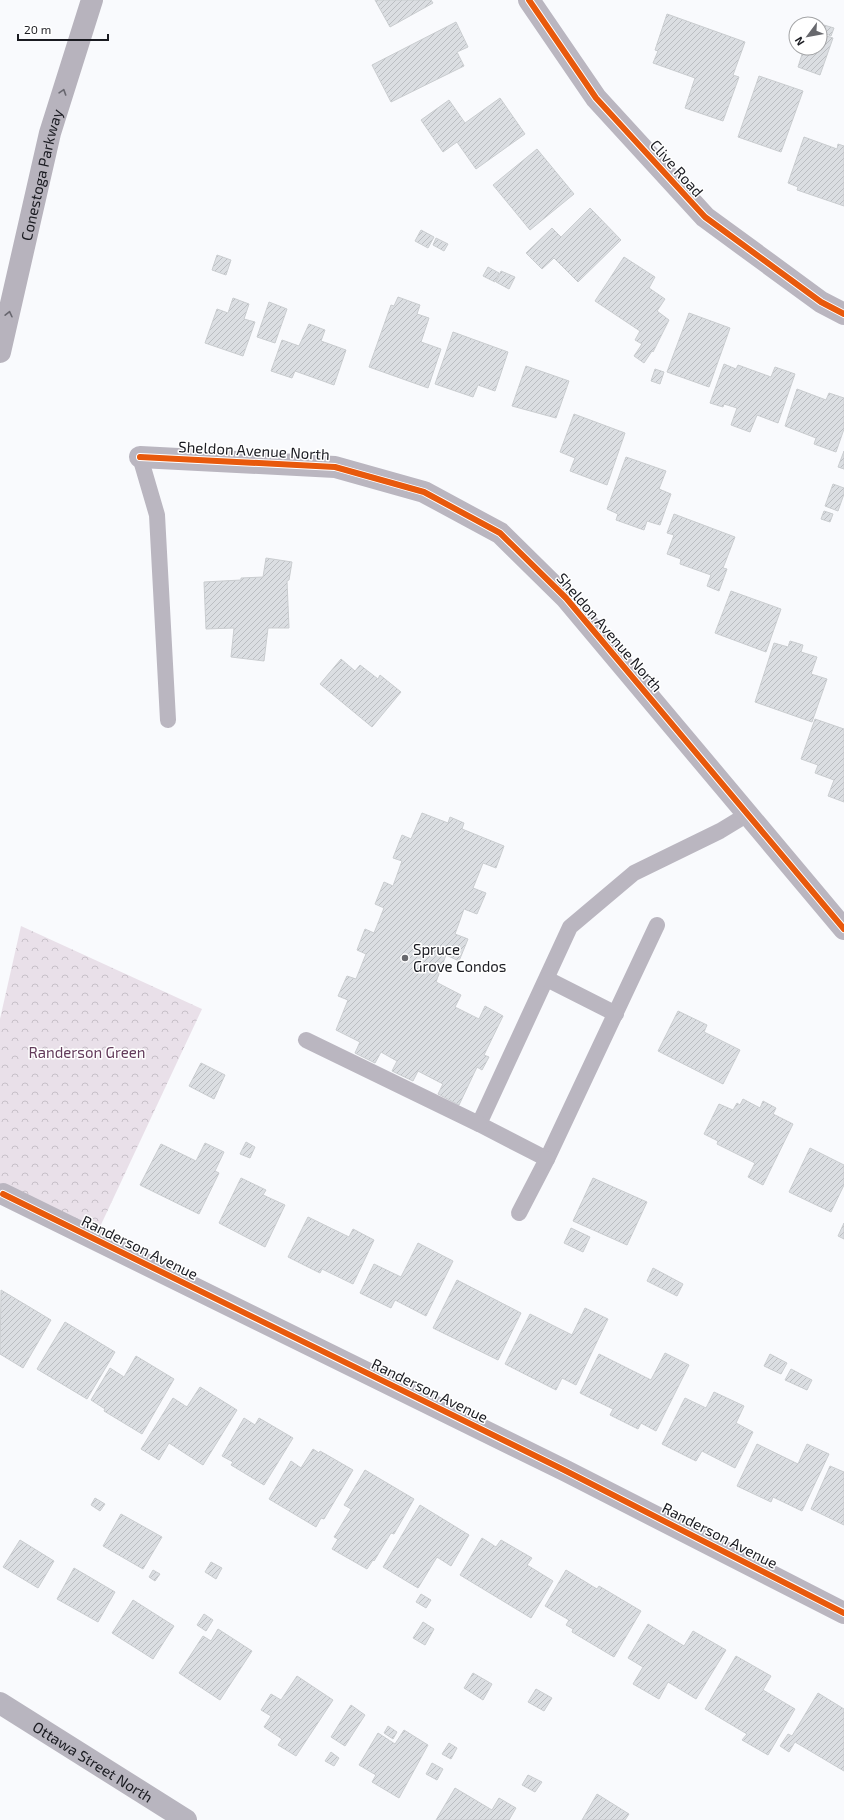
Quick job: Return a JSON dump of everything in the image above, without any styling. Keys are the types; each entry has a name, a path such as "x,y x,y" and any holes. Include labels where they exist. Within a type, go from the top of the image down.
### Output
{"highway":[{"name":"Conestoga Parkway","path":"0,352 50,133 92,0"}],"main road":[{"name":"Ottawa Street North","path":"0,1702 186,1820"}],"street":[{"name":"Clive Road","path":"529,0 596,98 705,217 821,302 844,314"},
{"name":"Sheldon Avenue North","path":"140,457 335,467 424,492 500,533 566,598 844,929"},
{"name":"Randerson Avenue","path":"3,1194 566,1471 844,1613"}],"lane":[{"path":"140,457 157,515 168,720"},
{"path":"479,1124 570,927 634,873 720,831 748,814"},
{"path":"519,1213 547,1159 657,925"},
{"path":"547,979 616,1014"},
{"path":"306,1040 479,1124 547,1159"}],"green space":[{"name":"Randerson Green","path":"21,926 202,1009 91,1246 0,1199 0,1019"}],"building":[{"path":"375,0 431,0 433,3 390,27"},
{"path":"667,14 745,42 733,75 739,77 723,121 685,108 695,78 653,63 658,51 655,50"},
{"path":"456,22 468,47 457,52 464,66 391,102 372,65"},
{"path":"828,26 834,28 831,36 828,35"},
{"path":"828,36 833,38 828,52"},
{"path":"801,56 827,56 820,75 798,67"},
{"path":"759,76 803,91 781,152 738,137"},
{"path":"500,98 525,134 476,169 457,142 443,152 421,120 449,100 465,123"},
{"path":"804,137 837,149 838,144 844,146 844,206 797,190 798,187 788,183"},
{"path":"537,149 574,194 530,230 493,185"},
{"path":"590,208 621,240 578,282 554,258 542,269 526,253 552,228 561,237"},
{"path":"421,230 434,237 428,248 415,241"},
{"path":"436,238 448,244 444,251 433,245"},
{"path":"217,255 231,260 226,275 212,270"},
{"path":"624,257 655,277 649,288 665,299 657,311 669,320 653,352 652,351 644,363 634,356 642,344 635,340 640,331 595,301"},
{"path":"488,267 499,273 495,282 483,276"},
{"path":"501,271 515,277 509,289 496,282"},
{"path":"398,297 420,305 417,314 429,318 421,342 441,349 428,388 369,367 391,305 394,306"},
{"path":"233,298 249,304 244,319 255,322 243,356 205,343 217,309 228,313"},
{"path":"269,302 287,309 275,343 257,337"},
{"path":"689,313 730,328 709,387 667,372"},
{"path":"309,324 325,330 321,341 346,350 334,385 295,371 292,378 271,371 282,340 299,346"},
{"path":"453,332 508,352 495,391 478,385 473,397 435,384"},
{"path":"724,364 736,369 738,365 771,377 775,367 795,374 778,423 757,415 750,432 731,425 737,408 724,404 723,407 710,403"},
{"path":"526,366 569,381 556,418 512,406"},
{"path":"655,369 664,372 660,384 651,381"},
{"path":"797,389 826,400 829,393 844,398 844,429 836,452 814,444 816,438 785,426"},
{"path":"574,414 625,433 607,485 570,471 575,458 560,452"},
{"path":"844,451 844,469 838,467"},
{"path":"626,457 666,471 659,489 671,494 660,525 647,521 644,530 616,520 618,514 607,509"},
{"path":"833,484 844,488 844,494 838,511 825,506"},
{"path":"824,511 833,514 830,522 821,519"},
{"path":"674,514 735,537 723,568 727,569 719,591 707,586 711,575 680,564 681,559 667,554 674,535 667,533"},
{"path":"266,558 292,562 289,580 287,581 289,628 268,628 264,661 231,657 234,628 206,629 204,582 263,577"},
{"path":"731,591 781,609 766,652 715,633"},
{"path":"790,641 803,645 801,652 817,657 811,674 827,679 812,722 755,702 774,643 788,647"},
{"path":"341,659 355,671 360,665 378,679 380,675 401,692 372,727 320,684"},
{"path":"815,719 844,729 844,802 828,796 834,780 815,773 818,765 801,759"},
{"name":"Spruce Grove Condos","path":"422,813 448,823 450,817 464,823 462,829 504,846 496,868 483,863 473,888 486,893 477,914 464,909 455,934 468,939 459,961 446,955 436,982 461,995 455,1007 479,1019 485,1006 503,1016 484,1055 489,1057 482,1070 477,1067 459,1105 438,1094 443,1084 418,1071 413,1081 392,1071 397,1061 381,1052 375,1063 355,1053 360,1042 336,1030 348,1000 338,996 347,976 356,979 366,954 357,950 365,929 374,933 384,908 375,904 384,882 393,886 402,861 393,858 402,835 411,839"},
{"path":"678,1011 707,1025 704,1032 740,1050 723,1084 658,1051"},
{"path":"201,1063 225,1075 214,1099 189,1086"},
{"path":"743,1099 760,1108 763,1101 776,1108 773,1114 793,1124 763,1185 748,1177 755,1163 717,1144 718,1141 704,1134 719,1104 733,1110 737,1103 740,1105"},
{"path":"246,1142 255,1147 250,1158 240,1154"},
{"path":"205,1143 224,1152 215,1171 219,1173 199,1214 140,1185 161,1144 196,1161"},
{"path":"810,1148 844,1165 844,1185 831,1212 789,1192"},
{"path":"241,1178 266,1190 263,1195 285,1205 265,1247 219,1223"},
{"path":"593,1178 647,1202 627,1245 573,1221"},
{"path":"308,1217 349,1237 353,1229 374,1240 353,1284 322,1269 320,1273 288,1257"},
{"path":"844,1223 844,1239 838,1236"},
{"path":"571,1228 590,1237 583,1252 564,1243"},
{"path":"418,1243 453,1261 426,1316 395,1300 391,1308 360,1293 374,1264 401,1277"},
{"path":"653,1268 683,1284 677,1296 647,1281"},
{"path":"457,1280 521,1313 498,1360 433,1328"},
{"path":"1,1290 51,1320 23,1368 0,1354"},
{"path":"585,1308 608,1319 576,1385 562,1378 556,1390 505,1364 530,1314 572,1335"},
{"path":"65,1322 115,1352 87,1399 37,1369"},
{"path":"665,1353 689,1365 656,1431 641,1423 638,1429 610,1415 613,1409 580,1393 599,1354 651,1380"},
{"path":"770,1354 787,1363 781,1374 764,1366"},
{"path":"136,1356 174,1379 142,1434 104,1411 105,1409 91,1400 110,1368 124,1377"},
{"path":"791,1369 812,1380 807,1390 785,1380"},
{"path":"200,1387 237,1410 203,1465 169,1443 159,1460 141,1449 173,1398 187,1407"},
{"path":"714,1392 744,1406 736,1423 753,1432 735,1468 702,1451 696,1461 662,1444 685,1398 706,1408"},
{"path":"244,1418 255,1425 259,1418 293,1438 264,1485 231,1465 233,1462 222,1456"},
{"path":"757,1444 798,1464 807,1444 829,1454 802,1511 773,1497 771,1502 737,1486"},
{"path":"313,1449 319,1453 320,1451 353,1470 324,1519 321,1518 316,1527 269,1499 291,1461 301,1468"},
{"path":"830,1466 844,1472 844,1525 811,1509"},
{"path":"365,1470 414,1499 394,1534 391,1533 374,1561 373,1560 367,1569 332,1549 338,1539 334,1537 351,1509 344,1505"},
{"path":"95,1498 105,1504 100,1511 91,1505"},
{"path":"420,1505 469,1535 451,1566 437,1557 418,1588 383,1567"},
{"path":"121,1514 162,1537 143,1569 103,1546"},
{"path":"482,1538 496,1547 501,1540 532,1558 527,1565 553,1581 531,1618 460,1575"},
{"path":"20,1540 54,1561 38,1588 3,1567"},
{"path":"211,1562 222,1568 216,1579 205,1572"},
{"path":"74,1568 115,1592 98,1622 57,1599"},
{"path":"153,1570 160,1574 155,1581 149,1577"},
{"path":"566,1570 597,1589 599,1586 641,1611 614,1657 572,1632 573,1629 566,1625 569,1620 545,1606"},
{"path":"421,1594 431,1600 426,1608 416,1602"},
{"path":"133,1600 174,1626 153,1659 112,1633"},
{"path":"204,1614 213,1620 206,1631 197,1625"},
{"path":"423,1622 434,1629 425,1645 413,1638"},
{"path":"648,1624 684,1646 693,1631 726,1650 696,1699 668,1682 659,1699 633,1684 643,1667 628,1658"},
{"path":"218,1629 252,1651 220,1700 179,1673 203,1636 211,1641"},
{"path":"736,1656 771,1676 763,1690 795,1709 768,1755 742,1740 747,1734 705,1709"},
{"path":"473,1673 492,1684 483,1700 464,1688"},
{"path":"297,1676 333,1700 296,1756 278,1745 282,1739 264,1727 271,1716 261,1710 271,1694 281,1700"},
{"path":"536,1689 552,1698 544,1711 528,1702"},
{"path":"818,1693 844,1709 844,1771 795,1742 789,1752 780,1746 788,1734 792,1736"},
{"path":"351,1705 365,1715 345,1746 331,1737"},
{"path":"388,1726 397,1732 393,1739 384,1733"},
{"path":"404,1730 428,1745 399,1798 372,1782 376,1775 359,1765 378,1733 395,1744"},
{"path":"449,1743 457,1748 451,1759 442,1754"},
{"path":"331,1752 339,1758 334,1766 325,1761"},
{"path":"432,1763 443,1769 437,1780 426,1774"},
{"path":"528,1775 542,1782 535,1792 522,1785"},
{"path":"455,1788 492,1810 499,1798 516,1808 509,1820 436,1820"},
{"path":"597,1794 629,1814 625,1820 582,1820"}],"cycle path":[{"path":"529,0 596,98 705,217 821,302 844,314"},
{"path":"140,457 335,467 424,492 500,533 566,598 844,929"},
{"path":"3,1194 566,1471 844,1613"}],"place":[{"name":"Spruce Grove Condos","path":"405,958"}]}
